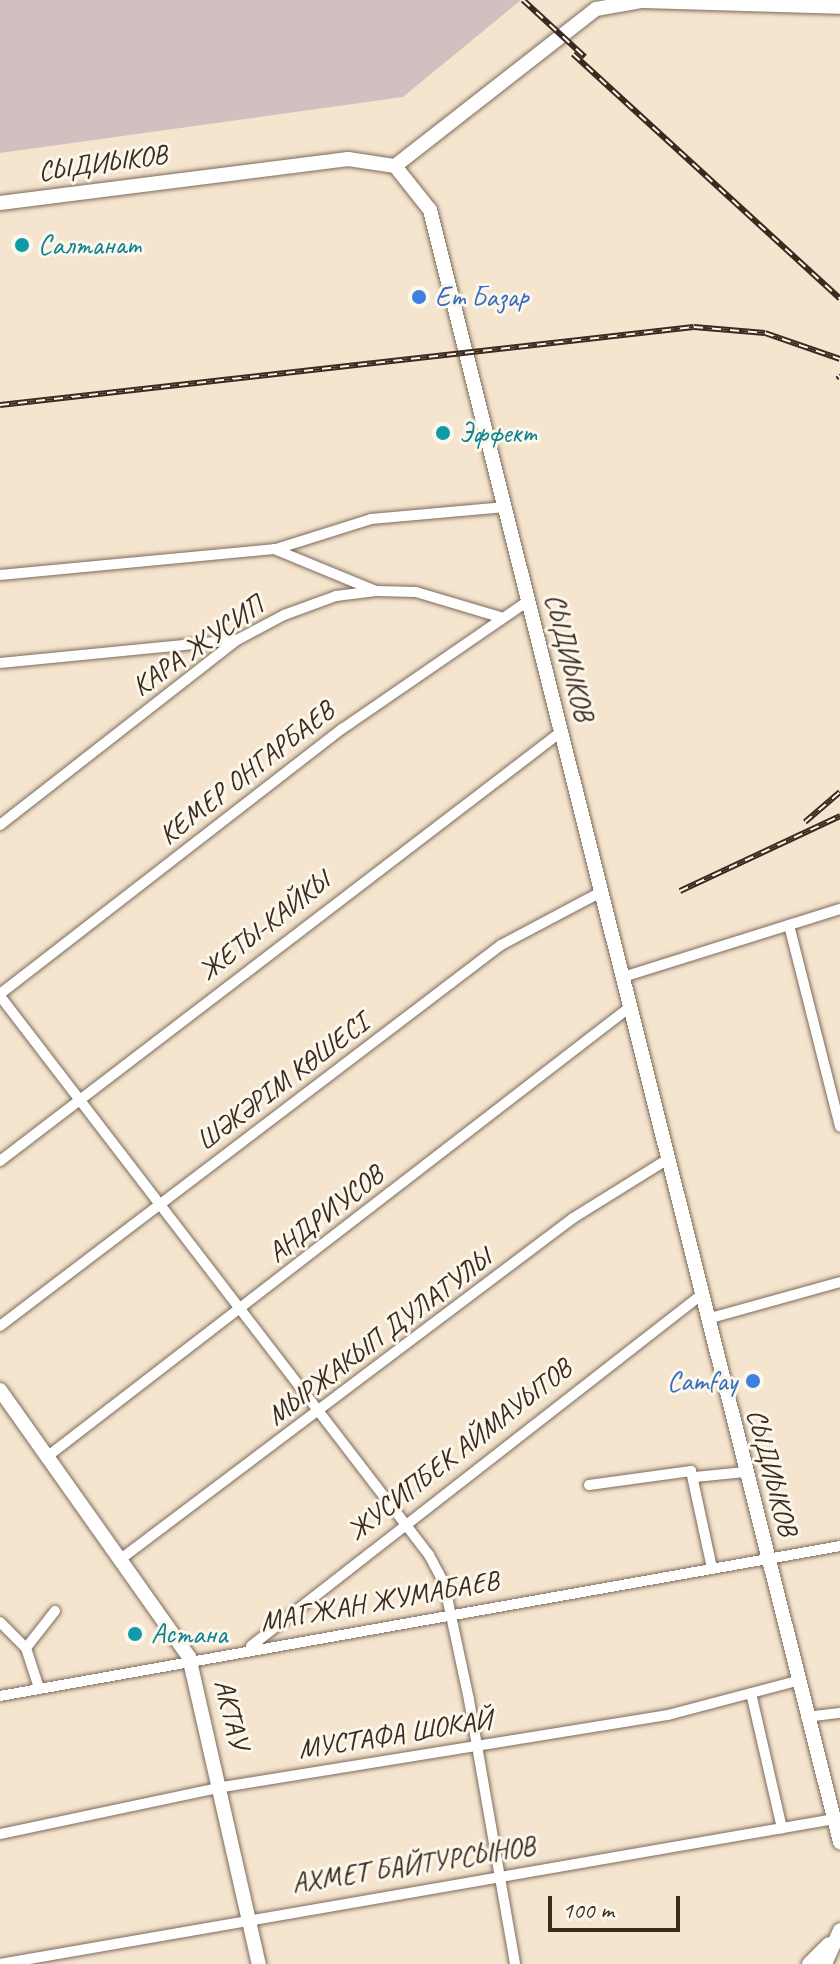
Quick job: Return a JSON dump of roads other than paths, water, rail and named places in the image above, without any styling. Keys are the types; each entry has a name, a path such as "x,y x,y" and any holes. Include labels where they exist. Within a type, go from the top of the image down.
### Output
{"street":[{"path":"395,166 577,18 642,1 840,7"},
{"name":"СЫДИЫКОВ","path":"0,203 308,161 395,166 430,210 806,1717 840,1842"},
{"path":"0,575 274,549 371,519 505,507"},
{"path":"274,549 376,591"},
{"name":"КАРА ЖУСИП","path":"0,825 237,640 336,596 376,591 416,592 500,617"},
{"name":"КЕМЕР ОНГАРБАЕВ","path":"0,995 342,729 500,617 528,601"},
{"path":"0,663 237,640"},
{"name":"ЖЕТЫ-КАЙКЫ","path":"0,1161 561,732"},
{"name":"ШӘКӘРІМ КӨШЕСІ","path":"0,1326 501,945 601,892"},
{"path":"623,977 840,909"},
{"path":"789,925 840,1127"},
{"path":"0,995 403,1521 444,1583 477,1745 515,1964"},
{"name":"АНДРИУСОВ","path":"48,1456 630,1007"},
{"name":"МЫРЖАКЫП ДУЛАТУЛЫ","path":"122,1558 320,1414 573,1218 668,1159"},
{"path":"707,1319 840,1282"},
{"name":"ЖУСИПБЕК АЙМАУЫТОВ","path":"250,1647 403,1521 701,1295"},
{"name":"АКТАУ","path":"0,1390 122,1558 189,1657 223,1787 259,1964"},
{"path":"589,1485 683,1468 695,1477 712,1568"},
{"path":"695,1477 745,1472"},
{"name":"МАГЖАН ЖУМАБАЕВ","path":"0,1696 189,1657 840,1546"},
{"path":"26,1648 55,1611"},
{"path":"0,1622 26,1648 39,1688"},
{"name":"МУСТАФА ШОКАЙ","path":"0,1834 223,1787 668,1715 797,1681"},
{"path":"751,1693 782,1828"},
{"path":"806,1717 840,1713"},
{"name":"АХМЕТ БАЙТУРСЫНОВ","path":"0,1964 250,1917 834,1819"},
{"path":"809,1964 836,1932"},
{"path":"825,1964 836,1932"}],"railway":[{"path":"523,0 585,57"},
{"path":"573,54 840,299"},
{"path":"0,405 694,327 765,333 840,359"},
{"path":"805,822 840,792"},
{"path":"680,891 840,816"}],"place":[{"name":"Салтанат","path":"22,245"},
{"name":"Ет Базар","path":"419,297"},
{"name":"Эффект","path":"443,433"},
{"name":"Camfay","path":"753,1381"},
{"name":"Астана","path":"135,1634"}]}
